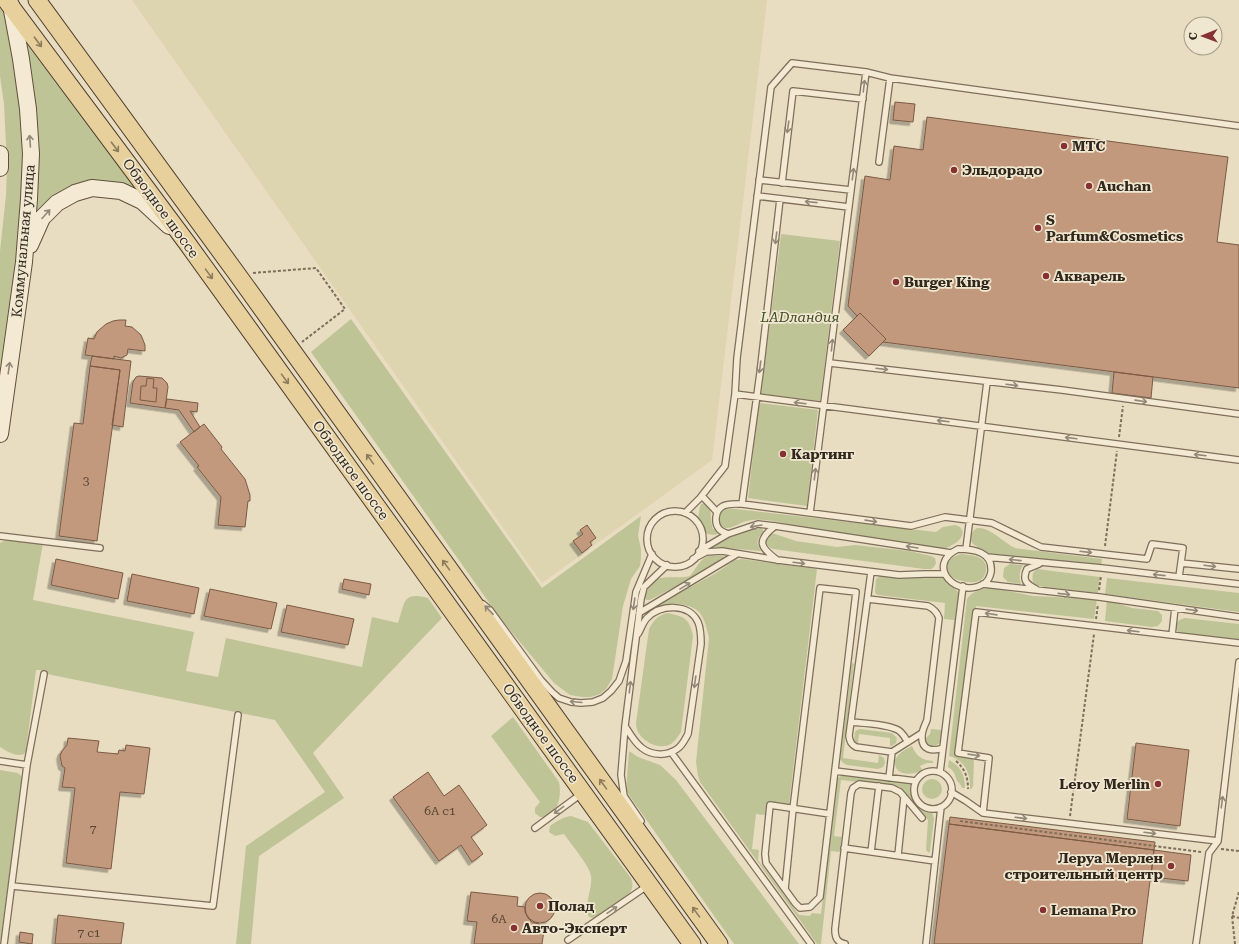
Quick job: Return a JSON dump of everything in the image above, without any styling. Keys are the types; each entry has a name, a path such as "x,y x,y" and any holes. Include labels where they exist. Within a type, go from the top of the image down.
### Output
{"main road":[{"name":"Обводное шоссе","path":"37,0 237,274 719,944"},
{"name":"Обводное шоссе","path":"9,2 188,243 692,944"},
{"name":"Коммунальная улица","path":"0,434 24,262 31,154 28,109 9,2"},
{"name":"Коммунальная улица","path":"0,154 0,168"},
{"path":"24,262 42,218 56,203 76,193 92,188 121,191 142,201 188,243"}],"lane":[{"path":"685,513 702,496 725,466 735,394 737,358 770,87 792,64 866,72 890,78 1239,126"},
{"path":"810,513 866,72"},
{"path":"879,162 890,78"},
{"path":"782,183 793,92 863,99"},
{"path":"759,180 851,190"},
{"path":"757,196 849,207"},
{"path":"742,504 780,199"},
{"path":"830,362 1124,398 1239,414"},
{"path":"966,549 968,521 987,382"},
{"path":"735,394 756,398 1239,460"},
{"path":"702,496 717,512"},
{"path":"728,534 722,532 718,528 716,520 717,512 722,506 727,504 742,504 911,526 945,517 992,523 1041,547 1147,559 1152,544 1183,548 1180,577"},
{"path":"699,551 702,538 701,531 698,524 692,517 685,513 676,511 660,515 653,521 647,538 648,546 658,561 666,565 676,566 685,564 706,552 722,551 778,560 899,575 945,574"},
{"path":"693,559 699,551 728,534 758,524 951,553"},
{"path":"775,526 767,532 762,543 765,551 778,560"},
{"path":"0,536 100,548"},
{"path":"958,549 966,549 980,552 987,557 990,562 990,576 987,581 980,586 971,588 957,586 950,581 945,574 945,559 958,549"},
{"path":"458,582 490,610 541,680 552,692 559,698 571,702 593,702 602,698 619,682 626,661 636,592 652,554"},
{"path":"639,614 737,554"},
{"path":"987,557 1102,568 1239,584"},
{"path":"1041,563 1027,568 1024,574 1028,585 1042,591"},
{"path":"1181,563 1239,569"},
{"path":"645,827 624,796 621,775 625,726 641,599 644,587 666,565"},
{"path":"871,572 851,722 850,741 852,745 856,747 892,752 922,733"},
{"path":"983,584 1099,597 1239,617"},
{"path":"940,772 963,586"},
{"path":"785,889 793,808 820,588 856,592 830,814 820,897 810,907 800,908 795,903 766,863 765,854 770,805 793,808 830,814"},
{"path":"868,599 928,606 938,613 939,618 927,720 922,733 923,743 926,748 937,751 943,748"},
{"path":"625,726 643,749 651,753 660,755 671,752 678,749 684,742 688,734 701,644 701,633 698,622 692,614 676,607 664,608 656,611 647,618 636,640"},
{"path":"1172,636 1175,608"},
{"path":"983,813 989,758 958,753 976,612 1239,643"},
{"path":"1196,944 1208,853 1218,841 1239,662"},
{"path":"4,944 27,765 44,674"},
{"path":"12,886 213,906 238,715"},
{"path":"851,722 898,730 903,733 908,742"},
{"path":"671,752 811,944"},
{"path":"889,778 892,752"},
{"path":"0,762 27,765"},
{"path":"835,771 916,781"},
{"path":"927,771 940,772 949,780 952,792 950,798 941,807 928,808 923,806 918,802 915,796 914,790 917,778 927,771"},
{"path":"845,944 836,939 835,930 844,848 851,793 853,788 859,784 879,786 896,790 900,792 922,818"},
{"path":"871,852 879,786"},
{"path":"535,828 583,792"},
{"path":"952,792 983,813 1218,841"},
{"path":"898,856 904,797"},
{"path":"926,944 941,807"},
{"path":"844,848 935,860"},
{"path":"665,858 684,896"},
{"path":"568,940 649,884"}],"path":[{"path":"237,274 316,268 345,309 291,350"},
{"path":"1104,554 1124,398"},
{"path":"1068,835 1102,568"},
{"path":"953,759 965,772 968,788"},
{"path":"960,821 1208,853 1222,849 1239,852"},
{"path":"1235,944 1232,916 1239,892"},
{"path":"1232,916 1239,918"}],"shaded area":[{"path":"132,0 767,0 712,460 542,583"}],"green space":[{"path":"0,0 2,0 18,65 26,181 0,404 0,251 6,195 7,166 4,104 0,76"},
{"path":"29,45 138,191 104,185 35,223 38,136 34,95 26,47"},
{"name":"LADландия","path":"781,234 840,241 820,401 761,394"},
{"path":"351,319 542,588 641,516 638,536 641,549 640,566 631,579 623,606 612,679 606,689 600,694 591,697 570,695 554,683 500,618 311,352"},
{"name":"Картинг","path":"759,403 818,410 807,506 748,498"},
{"path":"705,503 710,509 713,529 718,531 720,534 707,534 700,527 698,516 699,510 701,504"},
{"path":"727,508 936,532 943,527 955,525 960,527 963,532 958,541 943,550 799,528 766,520 747,521 726,528 720,525 719,519 721,513"},
{"path":"761,528 763,533 759,537 758,546 761,551 714,547 718,542 745,531"},
{"path":"977,528 982,528 992,532 1015,548 1102,559 1101,567 987,553 972,543 971,538 973,531"},
{"path":"770,534 775,534 796,541 837,547 855,545 909,551 931,556 935,558 936,563 931,569 924,569 773,549 768,546 766,542 766,538"},
{"path":"13,539 43,543 33,600 194,632 186,671 218,677 226,638 362,667 372,617 398,623 406,600 413,596 420,596 428,598 442,618 313,753 344,798 259,856 251,944 236,944 246,846 325,792 275,720 42,673 42,670 36,670 26,751 21,755 9,752 0,747 0,543"},
{"path":"962,554 978,557 983,560 986,566 986,573 982,579 976,582 967,582 959,580 949,574 947,566 949,562 952,558"},
{"path":"708,556 722,556 726,559 650,600 645,599 647,587 651,582 667,577 690,576 700,562"},
{"path":"742,559 817,569 789,805 767,802 765,815 756,814 752,849 759,850 758,860 799,915 810,916 812,913 821,914 837,779 842,775 846,775 909,783 911,784 912,793 918,803 932,812 934,819 929,853 926,850 928,820 900,787 841,780 834,836 842,837 840,852 831,851 821,944 817,944 700,782 696,762 709,638 703,618 694,608 677,603 662,606 648,615 646,615 645,612 716,573 735,560"},
{"path":"1010,564 1023,565 1020,574 1021,584 1008,582 1003,577 1004,568"},
{"path":"1037,569 1100,577 1098,593 1036,586 1032,577 1033,573"},
{"path":"930,575 940,576 960,594 941,742 934,747 927,745 926,738 930,734 931,729 942,730 954,620 944,619 945,603 878,595 875,592 876,579 880,576 901,578"},
{"path":"1107,578 1239,593 1239,612 1105,594"},
{"path":"986,588 1033,596 1097,599 1094,619 976,606 957,755 971,757 974,761 973,787 970,790 966,768 955,758 949,756 967,599 975,592"},
{"path":"1107,600 1132,608 1158,611 1162,615 1162,621 1158,626 1152,627 1105,621"},
{"path":"667,613 678,615 685,619 692,630 693,636 681,732 671,744 667,746 657,746 648,742 641,736 638,732 636,723 649,629 656,619"},
{"path":"1185,618 1239,624 1239,642 1178,634 1175,625 1179,620"},
{"path":"852,663 854,664 843,758 878,763 879,755 884,758 885,763 883,767 878,769 847,765 840,759"},
{"path":"513,717 559,782 560,794 557,805 551,814 546,816 540,817 535,813 535,808 540,802 491,736"},
{"path":"860,729 892,733 897,738 896,743 890,746 890,738 859,734 858,743 854,742 855,732"},
{"path":"912,746 920,757 933,761 933,763 927,763 920,766 923,771 911,774 903,773 897,769 895,764 896,758"},
{"path":"629,751 638,757 660,765 676,780 799,944 734,944 626,791"},
{"path":"949,760 961,771 965,788 962,788 954,773 948,767"},
{"path":"0,770 18,773 22,777 22,781 0,944"},
{"path":"932,779 939,782 942,789 939,796 932,799 925,796 922,789 925,782"},
{"path":"571,816 588,822 631,878 632,882 632,888 626,896 594,918 589,917 587,913 591,876 587,866 564,834 555,836 549,832 550,826 565,817"}],"building":[{"path":"895,102 915,104 913,122 893,120"},
{"name":"Акварель","path":"927,117 1228,157 1217,242 1239,245 1239,388 883,342 886,339 860,313 857,316 848,306 865,176 890,180 894,146 923,150"},
{"path":"860,313 886,339 869,356 843,330"},
{"path":"119,320 126,320 125,326 132,327 141,335 145,345 145,351 128,349 127,355 121,358 114,356 114,359 85,355 88,338 94,339 97,332 106,324"},
{"path":"92,356 131,361 123,427 112,425 120,370 90,366"},
{"path":"90,366 120,370 97,541 59,536 74,423 83,424"},
{"path":"1114,372 1153,377 1151,398 1112,393"},
{"path":"136,377 162,378 167,383 168,387 165,408 130,403 133,382"},
{"path":"147,378 154,379 153,388 157,388 156,402 140,400 141,386 146,386"},
{"path":"167,399 198,403 197,412 190,411 200,427 194,432 179,410 165,408"},
{"path":"204,424 222,447 221,449 245,479 250,495 250,501 248,501 245,527 218,525 221,497 197,467 199,466 180,442"},
{"path":"587,525 596,538 590,542 592,545 582,553 573,541 583,534 580,530"},
{"path":"56,559 123,573 118,599 51,585"},
{"path":"132,574 199,588 194,614 127,601"},
{"path":"344,579 371,584 369,595 342,589"},
{"path":"210,589 277,603 271,629 204,616"},
{"path":"287,605 354,619 348,645 281,632"},
{"path":"68,738 99,741 97,752 118,754 119,750 125,751 126,745 150,748 144,794 120,792 111,869 66,863 75,788 62,787 65,768 62,766 60,756 67,745"},
{"name":"Leroy Merlin","path":"1136,743 1189,750 1180,826 1127,819"},
{"path":"428,772 444,796 459,785 487,825 471,837 483,854 472,862 461,845 439,861 393,797"},
{"path":"950,817 1155,842 1154,850 949,824"},
{"name":"Lemana Pro","path":"949,824 1154,850 1142,944 934,944"},
{"name":"Леруа Мерлен строительный центр","path":"1154,850 1191,855 1188,881 1151,877"},
{"path":"471,892 518,897 517,906 525,907 525,912 528,918 532,922 539,924 538,929 544,930 542,944 474,944 477,922 467,921"},
{"path":"540,893 551,897 555,908 551,919 540,923 529,919 525,908 529,897"},
{"path":"58,915 124,923 121,944 55,944"},
{"path":"20,932 33,934 32,944 19,942"}],"place":[{"name":"МТС","path":"1064,146"},
{"name":"Эльдорадо","path":"954,170"},
{"name":"Auchan","path":"1089,186"},
{"name":"S Parfum&Cosmetics","path":"1038,228"},
{"name":"Акварель","path":"1046,276"},
{"name":"Burger King","path":"896,282"},
{"name":"Картинг","path":"783,454"},
{"name":"Leroy Merlin","path":"1158,784"},
{"name":"Леруа Мерлен строительный центр","path":"1171,866"},
{"name":"Полад","path":"540,906"},
{"name":"Lemana Pro","path":"1043,910"},
{"name":"Авто-Эксперт","path":"514,928"}]}
